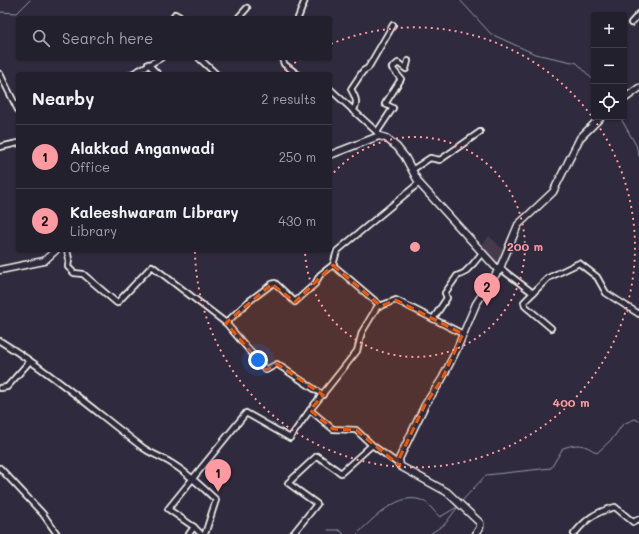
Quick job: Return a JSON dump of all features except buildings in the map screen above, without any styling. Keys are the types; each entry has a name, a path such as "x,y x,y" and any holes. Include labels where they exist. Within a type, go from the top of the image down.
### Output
{"street":[{"path":"299,16 305,0"},
{"path":"240,16 247,8"},
{"path":"631,23 639,14"},
{"path":"353,111 357,100 351,89 363,71 368,68 393,25"},
{"path":"135,72 157,60"},
{"path":"204,60 214,72"},
{"path":"283,60 284,64 294,72"},
{"path":"377,132 393,108 385,104 401,79 392,68 398,63 406,69 408,61"},
{"path":"148,64 156,72"},
{"path":"0,74 16,106"},
{"path":"627,97 639,88"},
{"path":"332,91 377,132 397,147 419,183 482,253 500,270 532,293"},
{"path":"400,466 400,460 425,405 442,379 476,304 500,270 518,225 553,192 580,138 598,120"},
{"path":"412,170 430,158 440,160 480,132"},
{"path":"332,154 383,136"},
{"path":"0,148 16,144"},
{"path":"226,323 248,302 275,283 295,302 315,284 320,275 332,265 337,251 419,183"},
{"path":"0,270 44,260 54,252"},
{"path":"67,252 69,259 68,268 74,273 83,274 117,303 152,266 226,323 266,370 277,364 322,395"},
{"path":"433,319 447,298 445,293 457,276 464,273 482,253"},
{"path":"551,328 525,306 524,302 552,275 579,263 597,277 606,292 639,314"},
{"path":"332,265 381,306"},
{"path":"201,534 194,527 168,509 194,479 246,413 290,438 356,351 362,332 377,307 396,300 463,334"},
{"path":"0,341 43,368 84,403 153,455 170,462 194,479 216,500 205,534"},
{"path":"0,388 7,386 30,361"},
{"path":"310,410 334,429 356,430 372,445 400,466 447,492 480,523 480,527 476,534"},
{"path":"293,534 317,504 288,482 317,456 342,473 372,445"},
{"path":"0,468 43,514 57,534"},
{"path":"574,534 582,524 598,512 615,507 633,522 639,519"},
{"path":"189,534 194,527"}],"highlighted area":[{"path":"333,265 381,306 396,300 463,334 442,379 425,405 399,459 400,466 356,430 333,429 310,410 323,395 277,364 266,370 226,323 272,284 295,302"}],"shaded area":[{"path":"489,236 507,253 498,265 479,250"}],"waterway":[{"path":"0,12 17,13 30,0"},
{"path":"460,0 491,34 535,54 577,63 591,78"},
{"path":"622,120 636,145 639,156"},
{"path":"461,502 486,475 551,468 563,448 573,445 581,445 597,453 613,438 623,424 635,419 639,421"},
{"path":"357,534 379,514 397,502 406,499 416,499 425,502 440,517 457,507"},
{"path":"430,534 445,524 457,508"},
{"path":"328,530 339,530 344,534"}],"place":[{"name":"Kaleeshwaram Library","path":"487,306"},
{"name":"Alakkad Anganwadi","path":"218,492"}]}
